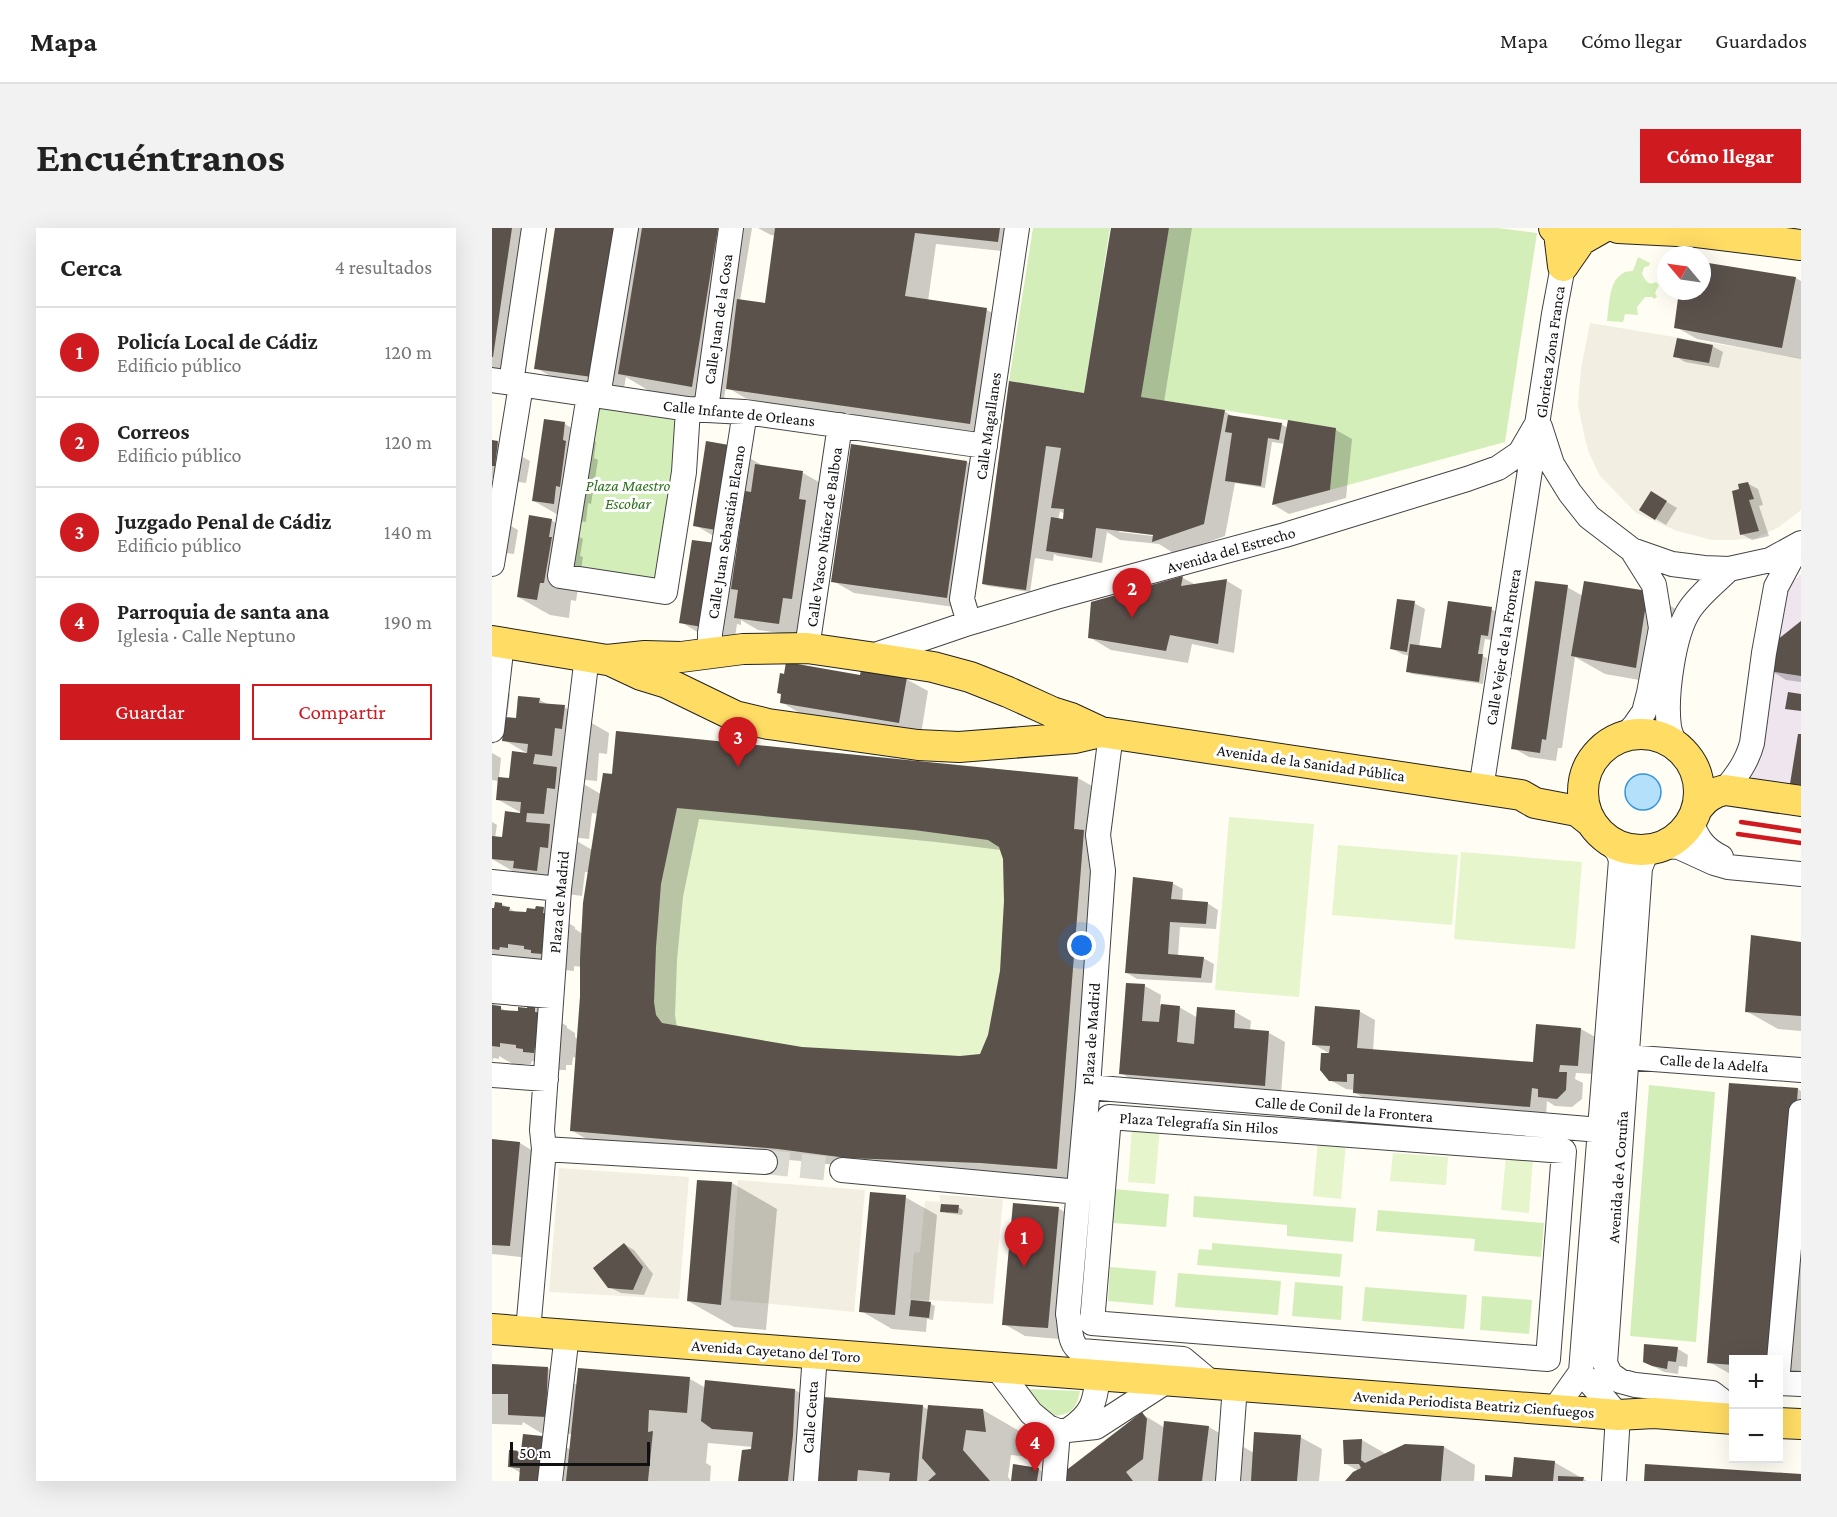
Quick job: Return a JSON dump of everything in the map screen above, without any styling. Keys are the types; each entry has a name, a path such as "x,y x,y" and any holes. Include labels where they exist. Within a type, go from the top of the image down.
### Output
{"main road":[{"path":"1554,228 1560,233 1563,266"},
{"path":"1563,266 1581,240 1602,228"},
{"path":"1618,228 1689,230 1801,245"},
{"name":"Avenida de la Sanidad Pública","path":"497,642 597,658 681,657 742,649 807,648 933,667 970,677 1106,733 1521,795 1535,803 1576,811 1584,815 1600,831"},
{"path":"706,703 702,690 702,678 710,653"},
{"name":"Avenida de la Sanidad Pública","path":"597,658 667,683 735,716 768,724 918,745 959,747 1075,738 1106,733"},
{"path":"1001,743 1013,719 1008,692"},
{"path":"1694,815 1699,783 1695,770 1690,759 1675,745 1659,736 1647,733 1625,736 1610,742 1591,760 1586,772 1583,798 1585,810 1600,831 1628,849 1656,847 1674,839 1684,831 1704,800 1714,793 1725,790 1801,801"},
{"name":"Avenida de la Sanidad Pública","path":"1521,795 1537,786 1560,786 1574,781 1586,772"},
{"name":"Avenida Cayetano del Toro","path":"492,1329 1060,1373"},
{"name":"Avenida Periodista Beatriz Cienfuegos","path":"1060,1373 1618,1415 1654,1413 1729,1419"},
{"path":"1783,1423 1801,1424"}],"street":[{"path":"492,564 508,382 534,228"},
{"path":"626,228 561,576 665,592 684,472 697,409"},
{"name":"Calle Juan de la Cosa","path":"697,409 731,228"},
{"name":"Calle Magallanes","path":"969,623 962,599 1017,228"},
{"name":"Glorieta Zona Franca","path":"1563,266 1538,422 1552,464 1570,493 1589,517 1632,550 1672,564 1729,568 1770,560 1799,544"},
{"name":"Calle Infante de Orleans","path":"508,382 985,446"},
{"name":"Calle Juan Sebastián Elcano","path":"710,653 710,633 745,412"},
{"name":"Calle Vejer de la Frontera","path":"1481,789 1538,422"},
{"name":"Avenida del Estrecho","path":"869,657 969,623 1056,597 1262,542 1478,476 1498,468 1520,453 1538,422"},
{"name":"Calle Vasco Núñez de Balboa","path":"807,648 840,425"},
{"path":"1525,504 1535,487 1547,483 1557,483 1570,493"},
{"path":"1725,790 1748,757 1776,587 1799,544"},
{"path":"1625,736 1644,712 1661,628 1654,585 1632,550"},
{"path":"1675,745 1668,714 1669,687 1680,631 1690,608 1729,568"},
{"path":"492,730 497,642"},
{"name":"Plaza de Madrid","path":"528,1331 544,1149 542,1130 559,889 597,658"},
{"name":"Plaza de Madrid","path":"1060,1373 1064,1324 1068,1314 1088,1087 1103,871 1098,835 1106,733"},
{"path":"1694,815 1696,833 1703,845 1739,867"},
{"name":"Avenida de A Coruña","path":"1581,1372 1621,860 1618,852 1600,831"},
{"path":"1656,847 1679,847 1728,867 1801,874"},
{"name":"Avenida de A Coruña","path":"1656,847 1644,858 1640,868 1605,1363 1610,1374 1620,1381 1635,1385 1712,1393 1733,1409"},
{"path":"492,882 559,889"},
{"path":"492,967 552,985"},
{"path":"492,991 552,985"},
{"name":"Calle de la Adelfa","path":"1626,1057 1801,1070"},
{"path":"492,1075 546,1079"},
{"name":"Calle de Conil de la Frontera","path":"1088,1087 1600,1130"},
{"path":"1780,1355 1801,1112"},
{"name":"Plaza Telegrafía Sin Hilos","path":"1109,1117 1564,1151 1548,1359 1092,1323 1109,1117"},
{"path":"544,1149 765,1162"},
{"path":"842,1170 1079,1192"},
{"name":"Plaza de Madrid","path":"1068,1314 1071,1340 1075,1348 1081,1351 1183,1359 1224,1385"},
{"path":"550,1481 567,1335"},
{"name":"Calle Ceuta","path":"806,1481 815,1353"},
{"path":"997,1368 1031,1413 1048,1427 1064,1430 1096,1427 1167,1381"},
{"path":"1554,1410 1581,1372 1618,1415 1614,1481"},
{"path":"1064,1430 1084,1419 1095,1402 1098,1376"},
{"path":"1783,1383 1801,1384"},
{"path":"1224,1385 1228,1481"},
{"path":"1054,1481 1064,1430"}],"shaded area":[{"path":"1590,323 1801,358 1801,510 1779,527 1756,538 1733,540 1712,540 1677,531 1636,513 1600,476 1585,439 1578,405 1581,368"},
{"path":"1801,574 1801,786 1751,779 1776,618 1792,583"},
{"path":"559,1168 689,1177 679,1299 549,1292"},
{"path":"738,1180 865,1190 854,1312 730,1300"},
{"path":"940,1195 1003,1199 993,1304 910,1299 914,1253 920,1252 925,1201 940,1202"}],"green space":[{"path":"1033,228 1110,228 1084,393 1009,381"},
{"path":"1169,228 1498,228 1537,233 1505,442 1330,490 1336,428 1141,397"},
{"path":"1638,257 1650,263 1649,266 1644,267 1642,274 1648,282 1657,283 1655,293 1657,297 1654,299 1645,297 1637,307 1638,315 1625,314 1623,322 1607,321 1610,297 1615,282 1625,272 1633,271"},
{"name":"Plaza Maestro Escobar","path":"594,400 689,414 662,588 567,573"},
{"path":"616,731 1078,777 1074,829 1084,830 1057,1169 981,1163 847,1158 778,1149 570,1131 580,997 583,903 603,773 612,773"},
{"path":"1229,817 1314,824 1299,997 1215,990"},
{"path":"1338,845 1458,855 1452,925 1332,915"},
{"path":"1461,852 1582,862 1575,949 1454,939"},
{"path":"1649,1085 1715,1092 1696,1342 1630,1336"},
{"path":"1132,1126 1160,1128 1155,1184 1128,1182"},
{"path":"1318,1140 1346,1143 1341,1199 1313,1196"},
{"path":"1393,1153 1448,1157 1446,1185 1390,1181"},
{"path":"1506,1155 1533,1157 1529,1213 1501,1210"},
{"path":"1103,1188 1169,1194 1166,1227 1100,1222"},
{"path":"1194,1196 1356,1208 1353,1242 1287,1236 1287,1225 1193,1217"},
{"path":"1378,1210 1544,1223 1541,1257 1474,1251 1475,1239 1376,1231"},
{"path":"1212,1243 1342,1254 1340,1277 1197,1265 1199,1249 1212,1250"},
{"path":"1110,1267 1156,1271 1153,1305 1108,1301"},
{"path":"1178,1273 1281,1281 1278,1315 1175,1307"},
{"path":"1295,1282 1343,1286 1341,1320 1292,1316"},
{"path":"1365,1287 1467,1295 1464,1329 1362,1321"},
{"path":"1482,1296 1532,1300 1529,1334 1480,1330"},
{"path":"1029,1389 1080,1391 1072,1410 1053,1416 1030,1397"}],"water":[{"path":"1643,774 1656,779 1661,792 1656,805 1643,810 1630,805 1625,792 1630,779"}],"building":[{"path":"492,228 512,228 493,357 492,357"},
{"path":"555,228 614,228 592,377 534,369"},
{"path":"642,228 718,228 692,387 618,374"},
{"path":"775,228 1000,228 998,242 915,233 905,296 987,308 970,424 726,389 737,299 765,303"},
{"path":"1111,228 1169,228 1141,397 1225,410 1204,524 1152,542 1153,535 1096,528 1092,558 1046,551 1051,517 1063,519 1064,509 1051,508 1061,448 1046,446 1026,590 982,584 1009,381 1084,393"},
{"path":"1711,263 1796,277 1782,348 1674,328 1678,300 1711,300"},
{"path":"1677,338 1713,345 1709,363 1673,357"},
{"path":"1228,415 1282,423 1279,440 1268,438 1261,486 1225,481 1232,433 1225,432"},
{"path":"544,419 565,422 563,440 566,441 560,487 556,486 554,504 532,501"},
{"path":"1288,420 1336,428 1330,490 1272,505"},
{"path":"492,440 498,441 495,466 492,466"},
{"path":"706,441 729,445 716,530 693,526"},
{"path":"851,444 967,461 947,598 831,582"},
{"path":"755,464 803,471 799,499 806,500 792,599 783,598 779,624 734,618 738,590 731,589 745,491 751,492"},
{"path":"1748,482 1754,499 1749,500 1759,531 1740,535 1732,491 1739,489 1738,484"},
{"path":"1651,491 1667,501 1655,520 1639,510"},
{"path":"529,515 552,519 549,537 552,537 544,583 540,583 537,600 517,597"},
{"path":"692,540 716,543 702,627 679,623"},
{"path":"1183,576 1181,586 1227,579 1218,644 1170,635 1166,651 1088,638 1091,602"},
{"path":"1535,581 1568,585 1546,740 1542,739 1540,753 1511,749"},
{"path":"1584,581 1648,591 1636,668 1571,656"},
{"path":"1397,599 1415,601 1407,652 1390,649"},
{"path":"1448,601 1492,607 1488,636 1481,635 1478,654 1483,654 1479,682 1406,672 1410,644 1441,648"},
{"path":"1801,621 1801,676 1768,671 1772,644"},
{"path":"786,662 860,675 861,670 907,677 899,723 780,703 781,694 777,693 780,673 784,674"},
{"path":"1788,692 1801,694 1801,711 1785,709"},
{"path":"518,696 540,698 539,703 565,705 562,729 555,728 552,756 535,754 533,764 557,767 555,789 547,788 544,814 527,813 526,822 550,824 548,848 540,847 537,871 513,868 514,861 492,859 492,836 502,837 505,811 520,813 521,802 496,800 498,777 509,778 512,751 527,753 528,744 502,741 505,717 516,718"},
{"path":"616,731 1078,777 1074,829 1084,830 1057,1169 981,1163 847,1158 778,1149 570,1131 580,997 583,903 603,773 612,774","holes":["677,808 914,830 988,840 999,847 1003,859 1004,901 1000,971 988,1035 980,1054 960,1056 802,1047 662,1023 656,1015 654,1002 656,947 661,884"]},
{"path":"1798,734 1801,734 1801,785 1790,784"},
{"path":"1133,877 1173,882 1171,899 1208,902 1206,924 1170,922 1168,954 1204,957 1201,978 1125,973"},
{"path":"495,902 510,907 509,911 526,912 527,908 544,907 543,913 552,914 549,949 543,949 542,954 531,953 531,950 524,949 524,946 508,944 508,948 492,949 492,908"},
{"path":"1751,935 1801,942 1801,1016 1745,1012"},
{"path":"1126,983 1145,984 1142,1021 1159,1022 1161,1004 1180,1006 1177,1042 1194,1044 1197,1007 1235,1010 1234,1028 1269,1031 1265,1086 1119,1074"},
{"path":"492,1005 501,1006 501,1010 518,1011 518,1007 535,1006 535,1012 544,1013 541,1048 535,1047 534,1053 523,1052 523,1049 516,1048 516,1045 500,1043 500,1047 492,1046"},
{"path":"1315,1006 1360,1010 1357,1048 1533,1062 1536,1024 1581,1028 1578,1066 1560,1065 1559,1072 1567,1072 1566,1090 1557,1099 1538,1097 1538,1089 1532,1088 1530,1107 1353,1093 1354,1074 1347,1074 1347,1082 1329,1081 1320,1070 1321,1053 1329,1053 1330,1046 1312,1045"},
{"path":"1729,1083 1798,1088 1777,1355 1729,1355 1729,1365 1707,1363"},
{"path":"492,1139 520,1142 510,1246 492,1245"},
{"path":"697,1180 732,1182 721,1305 687,1301"},
{"path":"870,1192 906,1195 895,1315 859,1312"},
{"path":"1013,1203 1059,1207 1048,1328 1002,1325"},
{"path":"941,1204 959,1205 958,1213 940,1212"},
{"path":"624,1243 643,1267 633,1290 608,1288 593,1268"},
{"path":"911,1300 931,1302 929,1318 909,1316"},
{"path":"1644,1344 1678,1347 1676,1362 1668,1361 1667,1369 1643,1362"},
{"path":"492,1364 548,1367 546,1417 508,1415 508,1394 492,1394"},
{"path":"578,1368 690,1377 687,1413 649,1410 648,1432 653,1431 648,1481 566,1481"},
{"path":"705,1380 795,1389 788,1481 738,1481 742,1450 751,1449 753,1432 712,1429 701,1421"},
{"path":"824,1397 923,1405 917,1481 889,1481 890,1473 858,1470 857,1481 818,1481"},
{"path":"928,1405 983,1409 986,1432 966,1430 963,1450 990,1481 928,1481 936,1474 922,1458"},
{"path":"1142,1412 1147,1419 1143,1459 1126,1472 1133,1481 1063,1481 1064,1472"},
{"path":"1164,1421 1209,1426 1202,1481 1158,1481"},
{"path":"1254,1432 1301,1435 1297,1481 1251,1481"},
{"path":"523,1434 552,1437 547,1481 519,1481 520,1468 508,1467 509,1450 521,1451"},
{"path":"1362,1439 1361,1460 1365,1463 1405,1444 1444,1446 1441,1481 1345,1481 1353,1472 1361,1468 1359,1464 1344,1464 1343,1440"},
{"path":"1514,1457 1555,1461 1553,1481 1485,1481 1485,1475 1512,1477"},
{"path":"1013,1464 1039,1468 1037,1481 1011,1481"},
{"path":"1645,1464 1801,1474 1801,1481 1644,1481"},
{"path":"1558,1476 1584,1477 1583,1481 1558,1481"}],"tunnel":[{"path":"765,1162 842,1170"}],"railway":[{"path":"1741,822 1801,831"},
{"path":"1738,834 1801,843"}],"place":[{"name":"Correos","path":"1132,618"},
{"name":"Juzgado Penal de Cádiz","path":"738,767"},
{"name":"Policía Local de Cádiz","path":"1024,1267"},
{"name":"Parroquia de santa ana","path":"1035,1472"}]}
